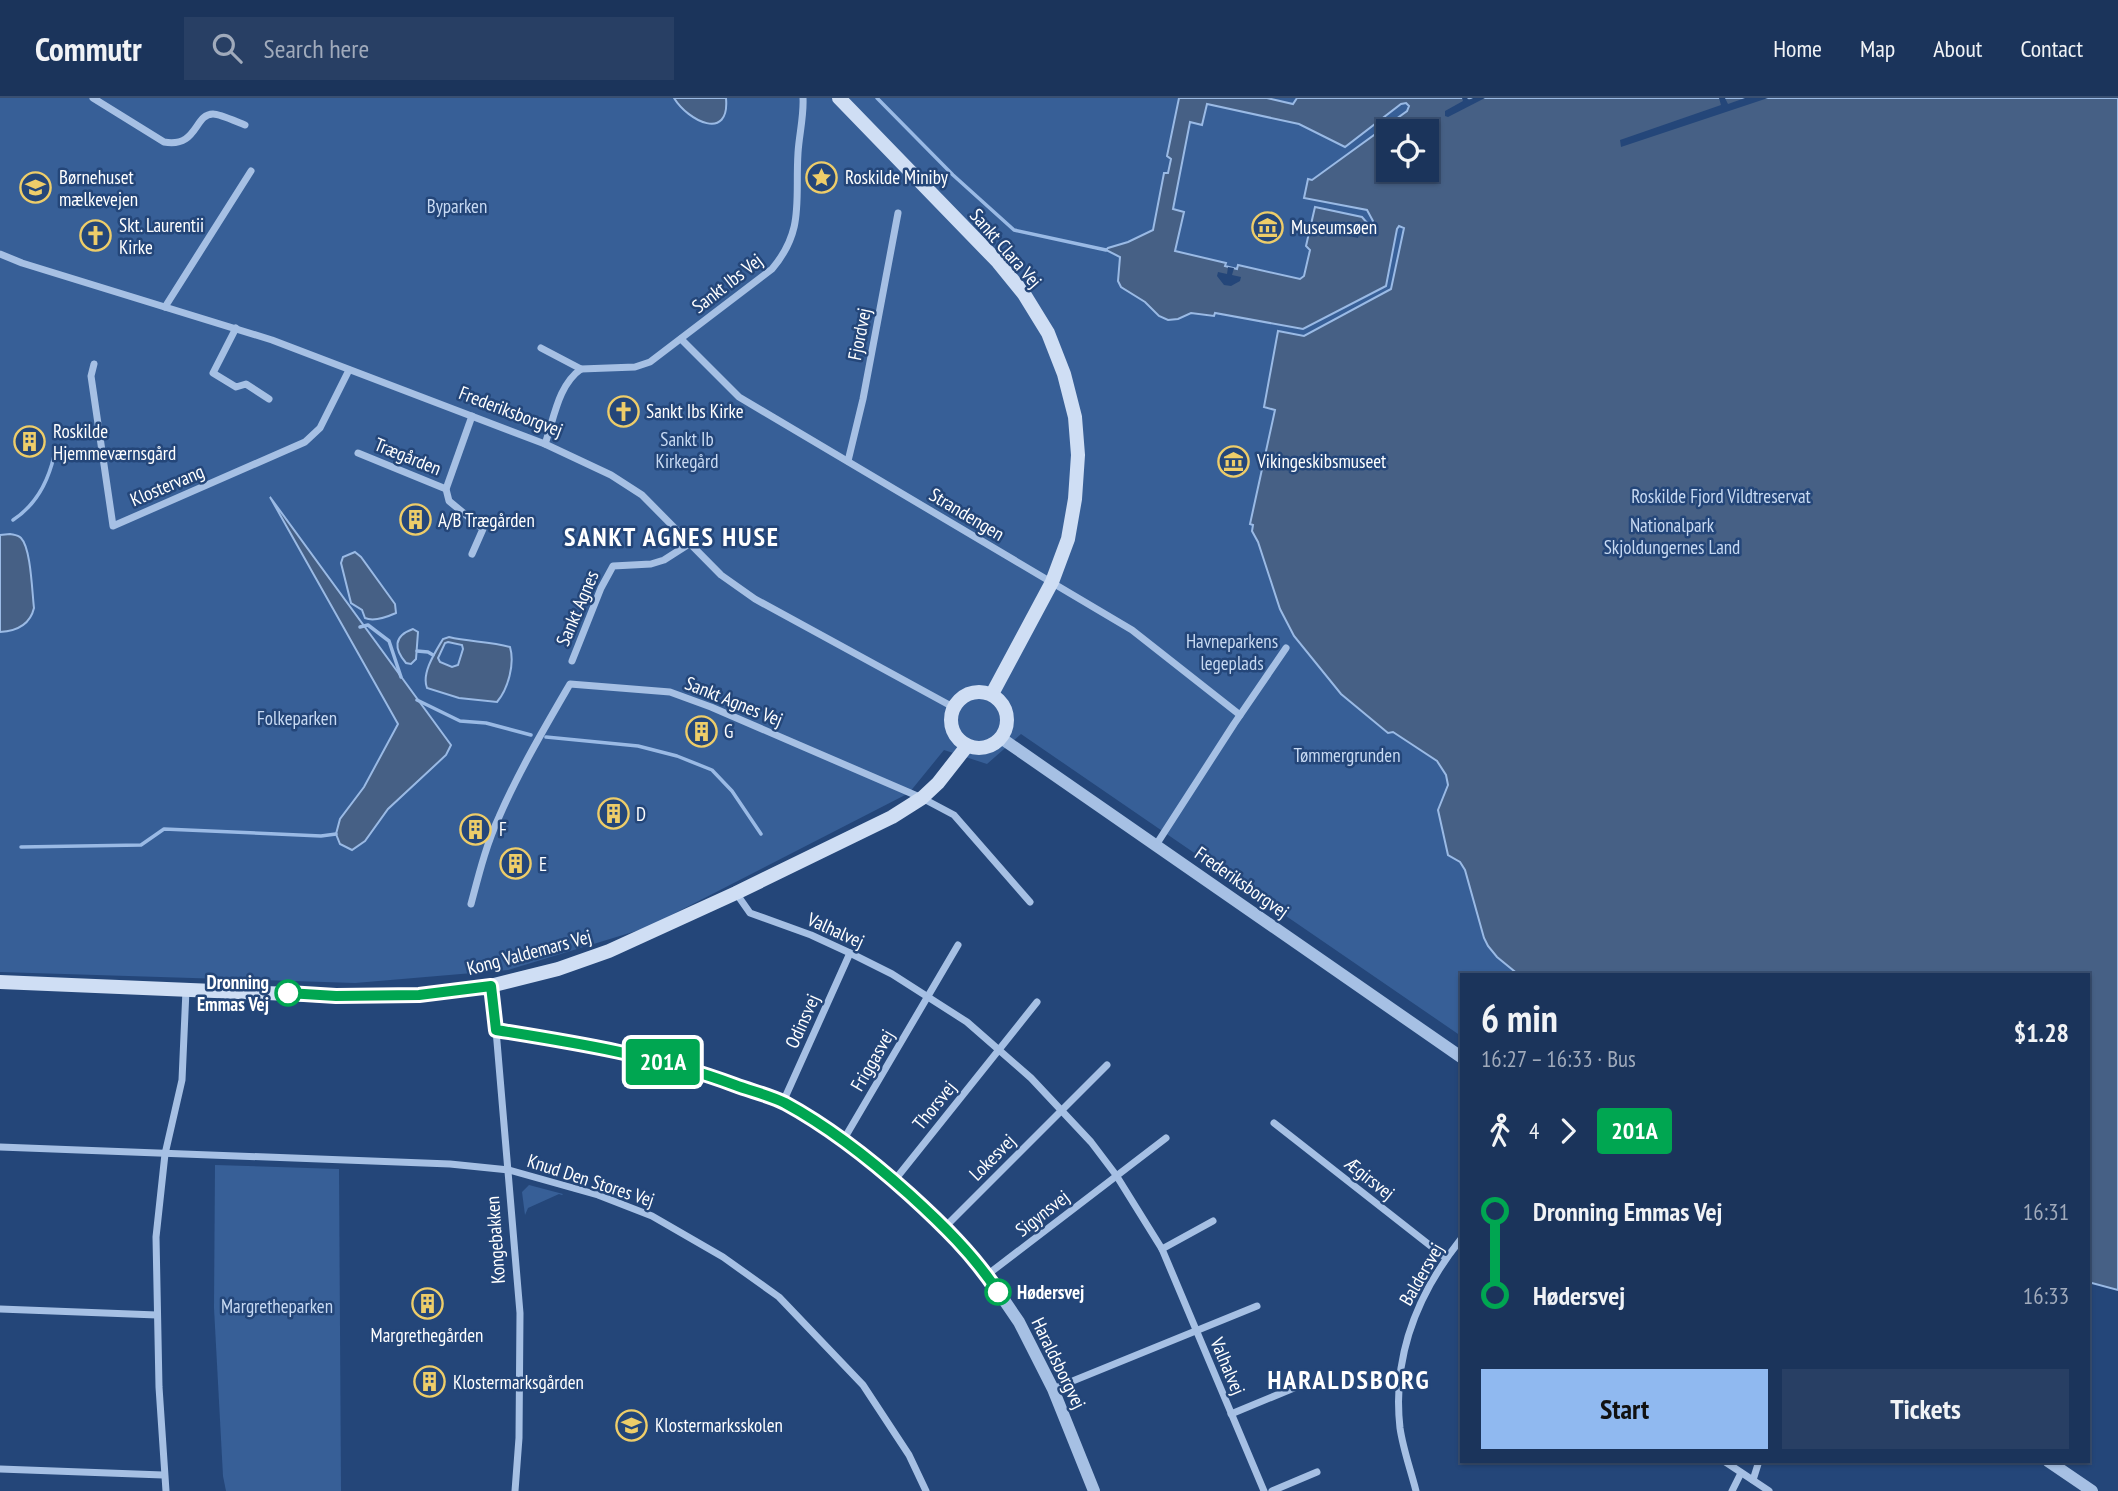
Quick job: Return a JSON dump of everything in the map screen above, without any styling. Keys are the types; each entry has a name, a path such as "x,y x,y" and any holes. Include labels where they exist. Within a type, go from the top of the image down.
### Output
{"main road":[{"name":"Sankt Clara Vej","path":"839,98 998,262 1024,294 1048,333 1064,373 1075,416 1077,455 1075,499 1068,539 1052,582 992,694"},
{"path":"974,691 992,694 1004,706 1007,714 1001,738 985,748 967,746 959,741 951,725 953,707 958,699 974,691"},
{"name":"Kong Valdemars Vej","path":"0,982 336,996 419,995 491,986 558,969 609,951 892,817 922,798 939,783 967,746"}],"street":[{"path":"93,98 164,142 183,142 206,116 213,114 244,125"},
{"name":"Sankt Ibs Vej","path":"541,348 581,369 635,367 650,362 772,269 791,242 797,222 797,170 803,98"},
{"path":"165,307 251,171"},
{"name":"Fjordvej","path":"848,461 863,399 898,213"},
{"name":"Frederiksborgvej","path":"0,254 236,328 545,444 611,475 642,495 727,580 755,599 953,707"},
{"path":"236,328 213,373 236,387 246,384 269,399"},
{"name":"Strandengen","path":"681,339 739,397 1132,630 1240,715"},
{"name":"Klostervang","path":"94,365 91,376 113,526 305,442 320,428 349,370"},
{"path":"545,444 562,392 569,379 581,369"},
{"name":"Trægården","path":"472,416 446,489 449,501 483,529 472,554"},
{"name":"Trægården","path":"358,453 446,489"},
{"name":"Sankt Agnes","path":"572,661 601,588 613,566 652,564 664,560 689,544"},
{"path":"1156,845 1286,648"},
{"name":"Sankt Agnes Vej","path":"471,904 481,864 499,816 570,684 670,692 922,798 954,815 1030,902"},
{"name":"Frederiksborgvej","path":"1001,738 1460,1056"},
{"name":"Valhalvej","path":"736,893 750,913 811,935 850,953 891,974 968,1022 1062,1109 1116,1175 1162,1249 1264,1491"},
{"path":"928,996 958,945"},
{"name":"Odinsvej","path":"783,1102 850,953"},
{"name":"Kongebakken","path":"491,986 520,1313 519,1438 515,1491"},
{"path":"166,1491 163,1475 156,1237 165,1153 182,1080 186,990"},
{"name":"Friggasvej","path":"844,1139 928,996"},
{"path":"1000,1049 1037,1002"},
{"name":"Haraldsborgvej","path":"496,1030 597,1046 672,1064 783,1102 844,1139 945,1227 987,1275 1019,1322 1053,1389 1094,1491"},
{"name":"Thorsvej","path":"894,1181 1000,1049"},
{"path":"1062,1109 1107,1065"},
{"name":"Lokesvej","path":"945,1227 1062,1109"},
{"name":"Ægirsvej","path":"1274,1123 1446,1258"},
{"path":"1116,1175 1166,1138"},
{"name":"Knud Den Stores Vej","path":"0,1147 450,1164 509,1170 579,1189 652,1216 723,1258 779,1297 863,1385 909,1455 926,1491"},
{"name":"Sigynsvej","path":"987,1275 1116,1175"},
{"path":"1162,1249 1213,1221"},
{"name":"Baldersvej","path":"1416,1491 1401,1430 1398,1389 1400,1373 1411,1324 1423,1296 1460,1240"},
{"name":"Valhalvej","path":"1196,1331 1257,1306"},
{"path":"0,1309 157,1315"},
{"path":"1053,1389 1196,1331"},
{"name":"Valhalvej","path":"1231,1414 1294,1388"},
{"path":"1727,1463 1769,1491"},
{"path":"1753,1480 1758,1463"},
{"path":"2051,1463 2092,1491"},
{"path":"0,1469 163,1475"},
{"path":"1272,1491 1317,1472"},
{"path":"1732,1491 1741,1473"}],"green space":[{"name":"Nationalpark Skjoldungernes Land","path":"0,98 2118,98 2088,973 1460,973 1460,1035 1021,734 987,764 944,750 909,793 646,928 508,970 355,983 0,972"},
{"name":"Margretheparken","path":"215,1165 339,1169 341,1491 226,1491 214,1308"},
{"path":"529,1185 563,1194 528,1208 525,1215 522,1192"}],"shaded area":[{"path":"674,98 726,98 725,112 722,120 707,123 689,114"},
{"name":"Roskilde Fjord Vildtreservat","path":"1179,98 1267,98 1293,104 1297,98 2118,98 2118,1290 2090,1283 2090,973 1517,973 1497,957 1484,938 1465,870 1460,862 1448,855 1438,810 1448,785 1446,775 1437,761 1393,732 1388,733 1341,694 1294,636 1280,609 1252,531 1253,525 1250,524 1275,410 1264,407 1278,331 1304,336 1391,289 1404,228 1399,226 1397,229 1386,286 1303,329 1215,313 1214,316 1191,313 1168,320 1121,287 1118,281 1120,257 1106,250 1153,230 1164,173 1168,173 1171,159 1167,156","holes":["1406,103 1409,106 1407,111 1396,119 1439,119 1439,182 1376,182 1376,134 1312,180 1308,179 1304,198 1367,210 1373,221 1368,224 1362,217 1315,207 1306,246 1310,250 1304,276 1300,279 1238,265 1237,269 1225,266 1226,263 1175,251 1184,212 1173,209 1190,122 1202,125 1207,104 1299,124 1345,147 1376,123 1376,119 1381,119 1401,104"]},
{"path":"270,497 451,745 446,755 388,809 365,841 352,850 340,844 336,834 340,819 364,787 398,724"},
{"path":"10,534 21,538 27,551 34,608 22,626 0,632 0,535"},
{"path":"355,552 395,604 396,613 369,619 351,603 341,563 343,557"},
{"path":"413,629 418,632 416,659 411,664 402,658 398,643 402,635"},
{"path":"449,637 510,647 512,661 509,676 497,702 459,698 427,688 428,669 443,639","holes":["445,643 462,645 458,665 452,667 440,662 438,658"]}],"pier":[{"path":"1462,98 1485,98 1448,117 1445,116 1445,111 1463,101"},
{"path":"1719,98 1725,98 1728,104 1745,98 1768,98 1621,147 1620,140 1721,105"},
{"path":"1311,224 1359,234 1358,238 1310,227"},
{"path":"1228,267 1234,268 1232,275 1241,277 1240,281 1231,286 1224,285 1217,276 1218,272 1227,274"}],"waterway":[{"path":"877,98 953,175 1014,230 1106,250"},
{"path":"13,520 40,492 54,456"},
{"path":"360,627 368,625 389,641 401,677"},
{"path":"417,651 433,655"},
{"path":"417,700 460,721 486,723 531,735"},
{"path":"546,737 638,746 677,756 712,770 732,791 761,834"},
{"path":"21,847 141,845 164,829 321,836 336,834"}],"bus line":[{"name":"201A","path":"288,993 336,996 419,995 491,986 496,1030 597,1046 684,1068 783,1102 844,1139 894,1181 945,1227 987,1275 998,1292"}],"place":[{"name":"Roskilde Miniby","path":"822,177"},
{"name":"Børnehuset mælkevejen","path":"36,188"},
{"name":"Museumsøen","path":"1268,227"},
{"name":"Skt. Laurentii Kirke","path":"96,236"},
{"name":"Sankt Ibs Kirke","path":"623,411"},
{"name":"Roskilde Hjemmeværnsgård","path":"30,442"},
{"name":"Vikingeskibsmuseet","path":"1234,461"},
{"name":"A/B Trægården","path":"415,520"},
{"name":"G","path":"701,731"},
{"name":"D","path":"613,814"},
{"name":"F","path":"476,829"},
{"name":"E","path":"516,864"},
{"name":"Dronning Emmas Vej","path":"288,993"},
{"name":"Hødersvej","path":"998,1292"},
{"name":"Margrethegården","path":"427,1304"},
{"name":"Klostermarksgården","path":"430,1382"},
{"name":"Klostermarksskolen","path":"632,1425"}],"district":[{"name":"SANKT AGNES HUSE","path":"672,536"},
{"name":"HARALDSBORG","path":"1349,1379"}],"park label":[{"name":"Byparken","path":"457,206"},
{"name":"Sankt Ib Kirkegård","path":"687,450"},
{"name":"Havneparkens legeplads","path":"1232,652"},
{"name":"Folkeparken","path":"297,718"},
{"name":"Tømmergrunden","path":"1347,755"}]}
